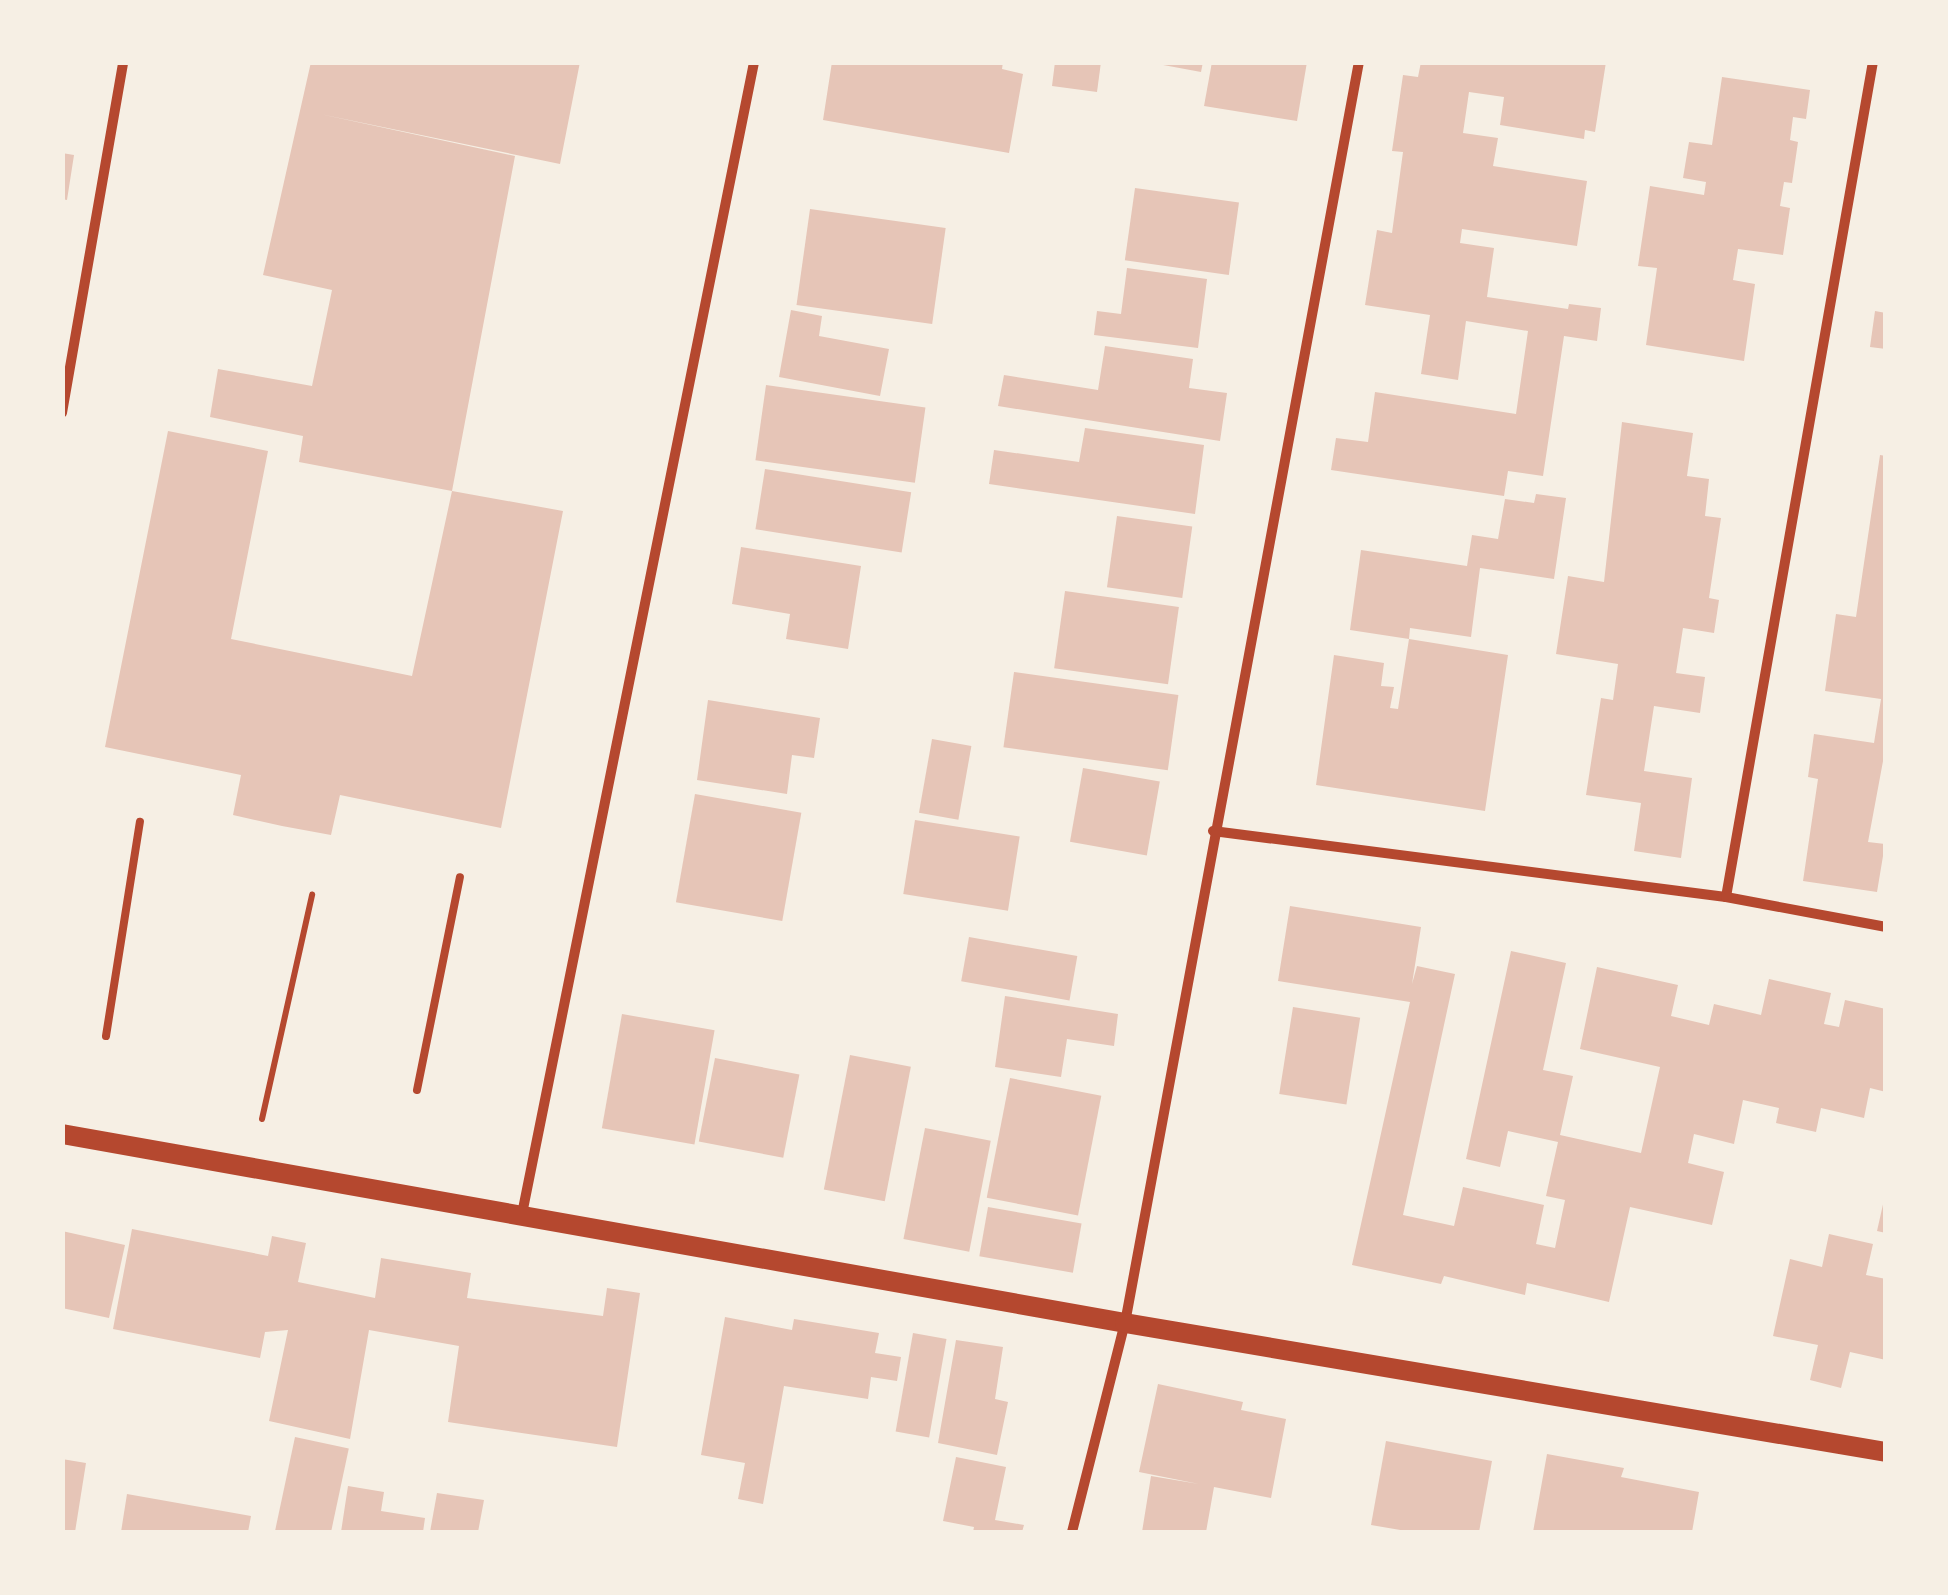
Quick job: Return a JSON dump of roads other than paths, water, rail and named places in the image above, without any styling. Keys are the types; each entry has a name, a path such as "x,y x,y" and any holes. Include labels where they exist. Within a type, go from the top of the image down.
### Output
{"main road":[{"path":"62,1134 1125,1323 1886,1452"}],"street":[{"path":"62,413 123,62"},
{"path":"522,1214 754,62"},
{"path":"1072,1532 1125,1323 1213,832 1360,62"},
{"path":"1726,897 1872,62"},
{"path":"1213,832 1726,897 1886,927"}],"lane":[{"path":"106,1036 140,822"},
{"path":"417,1090 460,877"}]}
